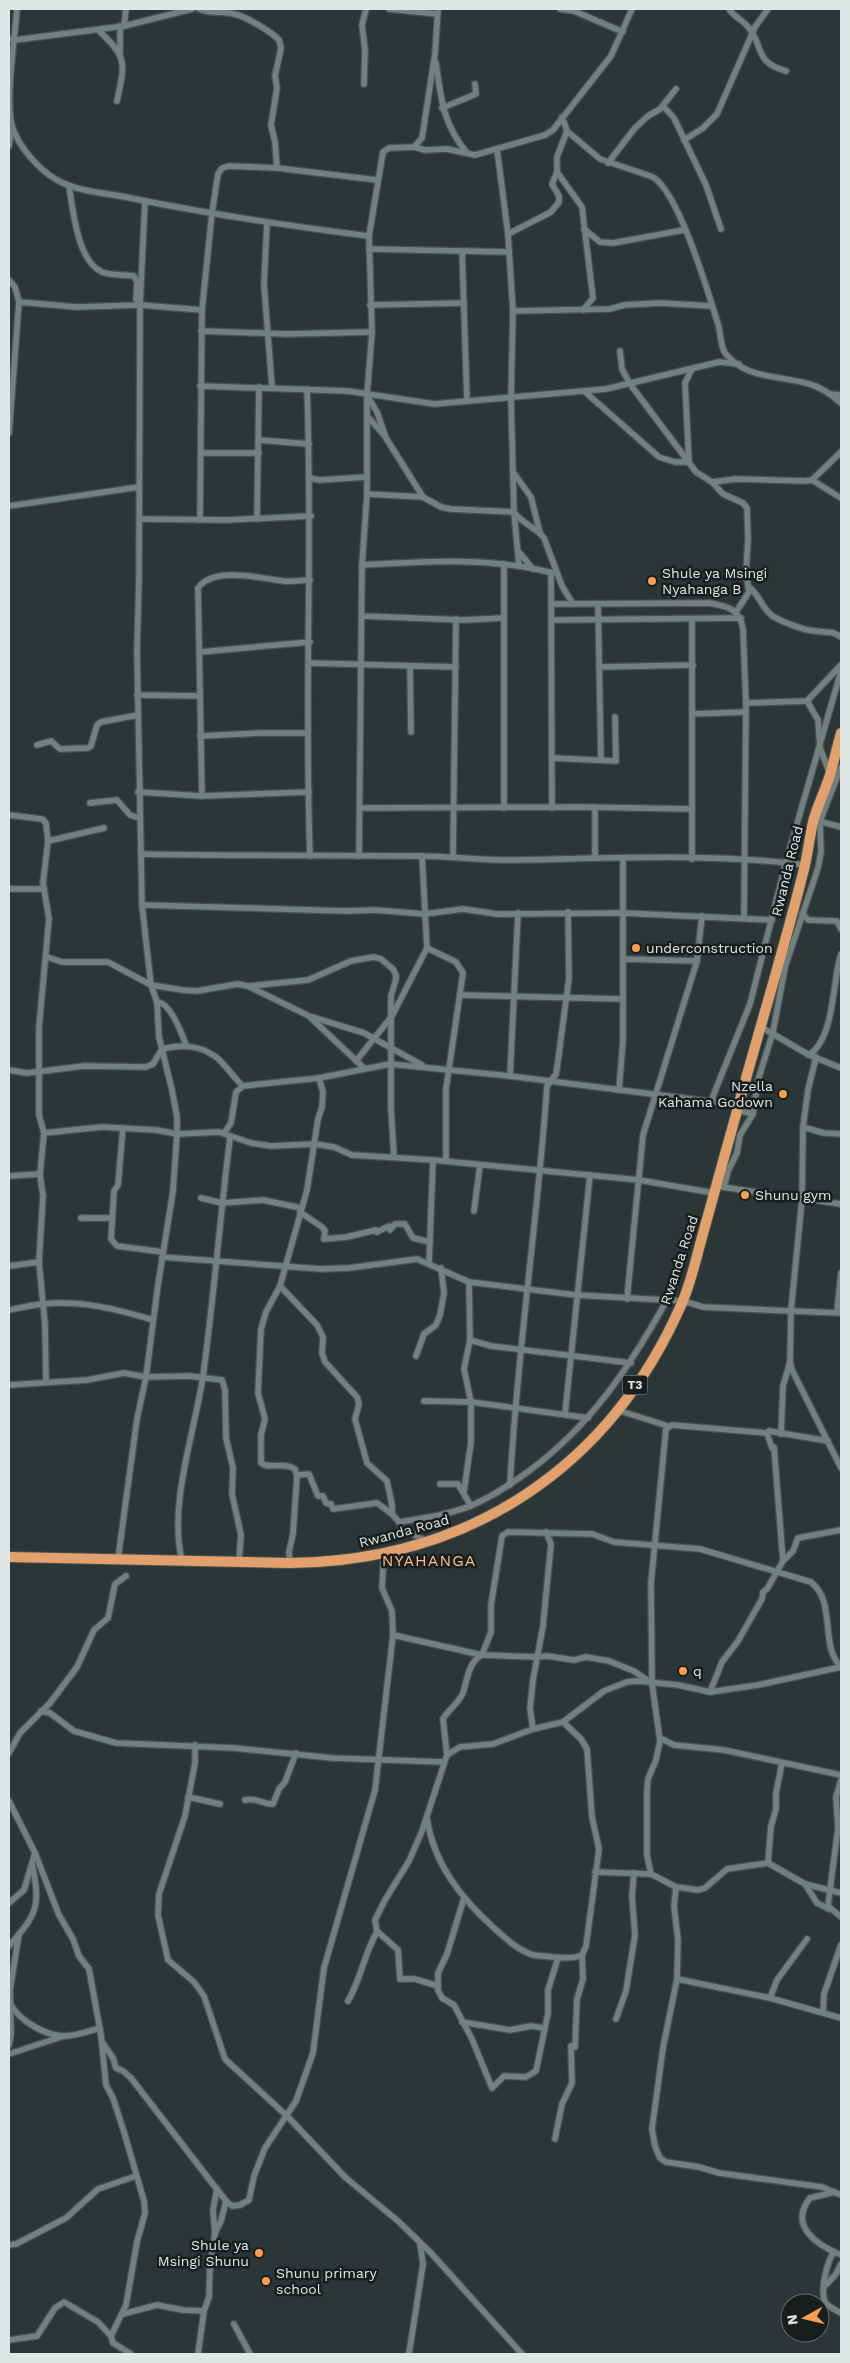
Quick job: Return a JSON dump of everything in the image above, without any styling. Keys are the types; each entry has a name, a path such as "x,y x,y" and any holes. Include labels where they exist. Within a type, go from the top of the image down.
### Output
{"highway":[{"name":"Rwanda Road","path":"9,1557 290,1563 328,1562 384,1554 427,1542 492,1516 538,1488 555,1475 592,1440 617,1410 649,1365 683,1301 718,1189 738,1108 841,733"}],"street":[{"path":"9,146 12,125 10,108 12,39 17,9"},
{"path":"120,52 122,26 126,9"},
{"path":"12,39 98,30 192,9"},
{"path":"199,9 208,12 243,16 279,40 281,48 275,76 277,88 271,126 275,142 277,168"},
{"path":"364,84 365,50 362,25 366,9"},
{"path":"389,9 437,12 435,54 422,138 414,147"},
{"path":"560,9 574,11 623,32"},
{"path":"359,856 362,565 367,494 367,395 372,332 369,236 382,156 386,148 414,147 425,150 447,149 475,155 545,134 552,130 597,76 611,56 632,9"},
{"path":"729,9 734,16 747,25 765,59 771,65 786,71"},
{"path":"684,140 703,128 717,114 752,34 768,9"},
{"path":"98,30 120,52 123,61 117,101"},
{"path":"435,54 442,108 454,138 467,154"},
{"path":"442,108 476,94 475,84"},
{"path":"608,163 635,128 663,106 676,89"},
{"path":"663,106 674,118 706,185 721,229"},
{"path":"562,116 567,132 589,151 608,163 647,174 661,182 676,207 707,284 711,306 718,324 724,350 739,364"},
{"path":"12,125 17,136 47,174 69,186 267,223 369,236"},
{"path":"508,234 551,212 559,202 559,196 552,184 557,172 557,157 567,132"},
{"path":"498,149 508,234 514,311 511,398 514,512 519,566"},
{"path":"200,520 202,310 218,174 222,168 229,166 277,168 377,180"},
{"path":"557,172 581,204 593,298 583,310"},
{"path":"69,186 82,248 88,259 102,272 134,276 137,282 136,299 140,305"},
{"path":"118,1559 137,1419 146,1377 152,1320 173,1191 177,1134 177,1117 159,1037 157,1002 151,985 142,905 138,792 140,305 145,201"},
{"path":"267,223 264,284 272,387"},
{"path":"584,229 600,242 613,243 684,230"},
{"path":"370,249 509,252"},
{"path":"462,251 467,400"},
{"path":"9,280 15,287 19,302 12,358 9,433"},
{"path":"19,302 76,307 140,305 202,310"},
{"path":"370,305 464,303"},
{"path":"514,311 610,309 624,305 660,303 711,306"},
{"path":"201,331 267,334 372,332"},
{"path":"620,351 622,369 630,384 696,472 712,482 723,494 743,503 747,508 746,572 749,587 739,615"},
{"path":"200,386 348,390 367,395 429,404 584,391 630,384 719,362 739,364 773,378 811,384 830,394 841,403"},
{"path":"689,462 686,383 692,369"},
{"path":"257,519 259,387"},
{"path":"307,389 311,516 307,733 310,856"},
{"path":"584,391 632,436 659,457 674,462 689,462"},
{"path":"830,394 841,395"},
{"path":"367,395 377,412 386,438"},
{"path":"367,416 386,438 423,497"},
{"path":"259,440 309,444"},
{"path":"712,482 736,479 812,480 841,452"},
{"path":"201,453 259,453"},
{"path":"513,472 531,497 554,574 573,604"},
{"path":"309,478 320,480 367,478"},
{"path":"812,480 841,498"},
{"path":"9,506 139,487"},
{"path":"367,494 423,497 441,507 514,512 521,521 540,532"},
{"path":"140,519 200,520 311,516"},
{"path":"518,551 533,569"},
{"path":"362,565 419,561 504,564 554,574"},
{"path":"504,564 504,808"},
{"path":"552,808 552,604 554,574"},
{"path":"202,796 198,588 206,580 216,577 262,576 284,581 310,580"},
{"path":"749,587 766,610 774,617 813,631 832,632 841,637"},
{"path":"552,604 709,603 730,607 739,615 743,629 746,703 744,917"},
{"path":"598,604 601,760"},
{"path":"552,620 692,619 739,615"},
{"path":"362,616 456,619 503,618"},
{"path":"454,856 456,619"},
{"path":"692,619 692,859"},
{"path":"200,652 310,642"},
{"path":"309,663 456,667"},
{"path":"599,667 693,665"},
{"path":"746,703 807,701 841,665"},
{"path":"410,666 412,732"},
{"path":"711,1101 745,1021 786,862 841,675"},
{"path":"137,695 200,696"},
{"path":"807,701 818,720 820,748 830,774"},
{"path":"692,714 746,712"},
{"path":"37,746 51,741 60,749 88,748 91,746 97,725 101,722 138,715"},
{"path":"552,758 616,761 615,717"},
{"path":"200,736 307,733"},
{"path":"718,1189 737,1153 740,1135 753,1114 758,1080 773,1032 785,967 820,860 817,820 841,767"},
{"path":"138,792 202,796 309,792"},
{"path":"90,803 117,800 130,815 139,818"},
{"path":"360,808 595,807 691,809"},
{"path":"595,807 595,857"},
{"path":"9,815 44,820 48,840 44,889 49,919 47,956 40,1008 39,1071 39,1115 44,1133 40,1174 43,1196 39,1262 44,1304 46,1381"},
{"path":"817,820 841,827"},
{"path":"48,840 104,828"},
{"path":"141,854 204,857 454,856 502,860 595,857 744,860 805,865"},
{"path":"356,1061 392,1016 427,948 422,856"},
{"path":"618,1090 623,1040 624,859"},
{"path":"9,889 44,889"},
{"path":"142,905 346,911 375,910 424,914 463,909 497,914 623,913 744,917 772,920"},
{"path":"510,1485 514,1408 542,1171 548,1086 557,1068 566,999 569,963 568,912"},
{"path":"510,1076 518,913"},
{"path":"802,913 808,920 837,921 841,929"},
{"path":"627,1299 643,1135 697,961 702,916"},
{"path":"427,948 456,962 461,968 463,977 446,1089 446,1161"},
{"path":"809,1055 817,1048 825,1030 831,1010 841,954"},
{"path":"47,956 62,962 108,962 151,985 197,991 227,985 248,986 308,980 351,960 374,957 381,959 393,969 396,975 391,996 392,1047 390,1064 394,1157"},
{"path":"623,959 697,961"},
{"path":"248,986 309,1016 375,1038 424,1066"},
{"path":"460,995 623,999"},
{"path":"157,1002 165,1005 178,1026 186,1045"},
{"path":"309,1016 364,1068"},
{"path":"761,1027 773,1032 809,1055 841,1068"},
{"path":"9,1070 27,1073 84,1066 146,1067 153,1064 162,1049 186,1045 215,1057 244,1086"},
{"path":"781,1434 782,1386 790,1362 792,1311 802,1199 804,1127 808,1090 816,1057"},
{"path":"224,1133 231,1123 236,1092 244,1086 319,1078 390,1064 424,1066 711,1101 753,1114"},
{"path":"290,1563 289,1552 293,1534 297,1475 291,1467 280,1464 264,1466 260,1459 261,1435 265,1420 258,1393 261,1329 266,1312 280,1286 307,1190 318,1120 322,1107 323,1092 319,1078"},
{"path":"804,1127 824,1133 841,1134"},
{"path":"44,1133 81,1128 123,1128 177,1134 224,1133 230,1138 271,1146 315,1144 334,1147 352,1155 446,1161 590,1175 841,1204"},
{"path":"123,1128 118,1185 114,1191 110,1239 115,1244 140,1250 216,1261 285,1267 349,1268 417,1259 430,1263 469,1282 576,1295 683,1301 703,1307 792,1311 839,1312 841,1273"},
{"path":"182,1560 179,1547 178,1520 202,1377 230,1138"},
{"path":"430,1263 433,1160"},
{"path":"474,1211 480,1165"},
{"path":"9,1176 40,1174"},
{"path":"565,1414 590,1175"},
{"path":"201,1198 222,1203 250,1200 300,1210 325,1230 324,1239 347,1238 376,1230 376,1232 389,1226 390,1230 395,1224 404,1224 413,1238 430,1242"},
{"path":"80,1218 112,1218"},
{"path":"9,1266 39,1262"},
{"path":"416,1356 424,1334 436,1325 440,1315 444,1293 441,1268"},
{"path":"464,1491 471,1442 470,1402 464,1369 470,1340 469,1282"},
{"path":"280,1286 317,1325 323,1337 322,1353 325,1362 357,1398 358,1404 355,1419 367,1462 387,1481 392,1502 392,1514"},
{"path":"399,1522 471,1506 510,1485 557,1450 588,1418 631,1363 667,1300"},
{"path":"9,1310 44,1304 113,1308 152,1320"},
{"path":"470,1340 486,1345 631,1363"},
{"path":"790,1362 794,1376 841,1468"},
{"path":"9,1384 87,1380 124,1373 146,1377 180,1375 222,1380 224,1384 226,1438 233,1468 232,1494 241,1535 240,1561"},
{"path":"424,1401 470,1402 588,1418"},
{"path":"617,1410 668,1426 767,1433 769,1431 828,1441"},
{"path":"651,1874 647,1855 647,1784 656,1760 660,1738 652,1683 651,1583 665,1434 668,1426"},
{"path":"767,1433 772,1448 774,1447 783,1561"},
{"path":"297,1475 309,1474 318,1496 323,1496 326,1503 330,1504 333,1509 377,1503 392,1514 406,1530 427,1542"},
{"path":"440,1484 456,1483 464,1491 471,1506"},
{"path":"710,1692 722,1662 738,1641 783,1561 794,1551 798,1538 841,1530"},
{"path":"447,1755 442,1719 463,1694 472,1664 475,1658 482,1655 490,1632 491,1605 502,1536 508,1532 592,1534 614,1542 700,1548 811,1582 817,1588 826,1609 831,1656 841,1667"},
{"path":"533,1729 530,1708 536,1657 544,1626 551,1544 546,1532"},
{"path":"102,2042 113,2058 116,2068 131,2078 226,2201 232,2206 240,2206 248,2200 254,2176 265,2148 298,2095 313,2053 324,1968 375,1790 393,1635 392,1611 382,1588 384,1554"},
{"path":"9,1753 20,1733 54,1698 76,1667 94,1630 108,1618 114,1587 126,1576"},
{"path":"393,1635 482,1655 547,1656 574,1660 586,1657 609,1661 634,1671 652,1683"},
{"path":"438,1986 415,1979 400,1979 398,1950 377,1932 375,1923 378,1912 408,1861 427,1817 443,1762 447,1755 460,1747 493,1744 533,1729 562,1722 610,1688 633,1681 710,1692 758,1685 841,1667"},
{"path":"41,1711 50,1713 74,1731 104,1740 148,1745 195,1745 296,1753 332,1758 443,1762"},
{"path":"555,2139 562,2104 572,2083 571,2046 575,2047 577,1999 583,1979 582,1955 586,1946 598,1845 592,1817 587,1749 581,1739 562,1722"},
{"path":"660,1738 674,1745 724,1750 841,1775"},
{"path":"195,1745 195,1763 182,1830 159,1894 158,1915 165,1953 172,1965 189,1977 204,1996 225,2059 286,2116 346,2178 420,2242 522,2354"},
{"path":"245,1800 255,1798 268,1804 273,1804 279,1789 285,1782 296,1753"},
{"path":"768,1863 771,1826 776,1810 776,1793 782,1763"},
{"path":"829,1909 833,1855 838,1828 836,1797 841,1780"},
{"path":"188,1797 220,1804"},
{"path":"9,1801 35,1853 59,1915 75,1943 79,1956 89,1969 100,2028 106,2085 113,2098 144,2201 145,2213 136,2242 126,2305 111,2336"},
{"path":"427,1817 429,1832 443,1867 464,1898 506,1938 522,1950 534,1955 558,1958 582,1955"},
{"path":"9,1903 24,1890 35,1853"},
{"path":"595,1872 651,1874 676,1887 698,1890 706,1888 727,1870 768,1863 805,1884 841,1893"},
{"path":"9,1946 31,1919 37,1903 37,1886 32,1864"},
{"path":"616,2019 626,1991 634,1935 632,1896 634,1873"},
{"path":"805,1884 817,1903 841,1917"},
{"path":"676,1887 674,1906 678,1940 677,1979 663,2048 652,2129 655,2146 660,2158 666,2162 699,2167 719,2173 822,2186 838,2194"},
{"path":"464,1898 447,1954 438,1974 438,1986 440,1996 454,2005 472,2039 492,2088 504,2076 526,2076 537,2068 548,2012 548,1990 558,1958"},
{"path":"348,2001 359,1982 371,1944 377,1932"},
{"path":"9,2045 11,2025 9,2001 20,1934"},
{"path":"770,1998 777,1980 807,1939"},
{"path":"823,2012 824,1994 841,1945"},
{"path":"677,1979 770,1998 841,2018"},
{"path":"9,2001 17,2014 26,2021 64,2036"},
{"path":"462,2022 510,2030 531,2026 544,2028"},
{"path":"9,2054 64,2036 100,2028"},
{"path":"9,2245 16,2244 66,2218 98,2188 136,2176"},
{"path":"198,2354 204,2311 209,2297 210,2267 215,2233 213,2210 217,2189"},
{"path":"838,2194 810,2198 806,2205 803,2223 805,2231 813,2238 841,2255"},
{"path":"215,2233 221,2221 226,2201"},
{"path":"409,2354 423,2264 420,2242"},
{"path":"834,2252 827,2264 824,2298 826,2304 841,2313"},
{"path":"825,2286 836,2274 841,2264"},
{"path":"9,2340 37,2336 55,2308 64,2302 98,2322 111,2336 113,2343 131,2354"},
{"path":"123,2314 148,2306 158,2305 183,2310 204,2311"},
{"path":"234,2324 250,2354"}],"place":[{"name":"Shule ya Msingi Nyahanga B","path":"652,581"},
{"name":"underconstruction","path":"636,948"},
{"name":"Nzella Kahama Godown","path":"783,1094"},
{"name":"Shunu gym","path":"745,1195"},
{"name":"q","path":"683,1671"},
{"name":"Shule ya Msingi Shunu","path":"259,2253"},
{"name":"Shunu primary school","path":"266,2281"}],"district":[{"name":"NYAHANGA","path":"429,1560"}]}
